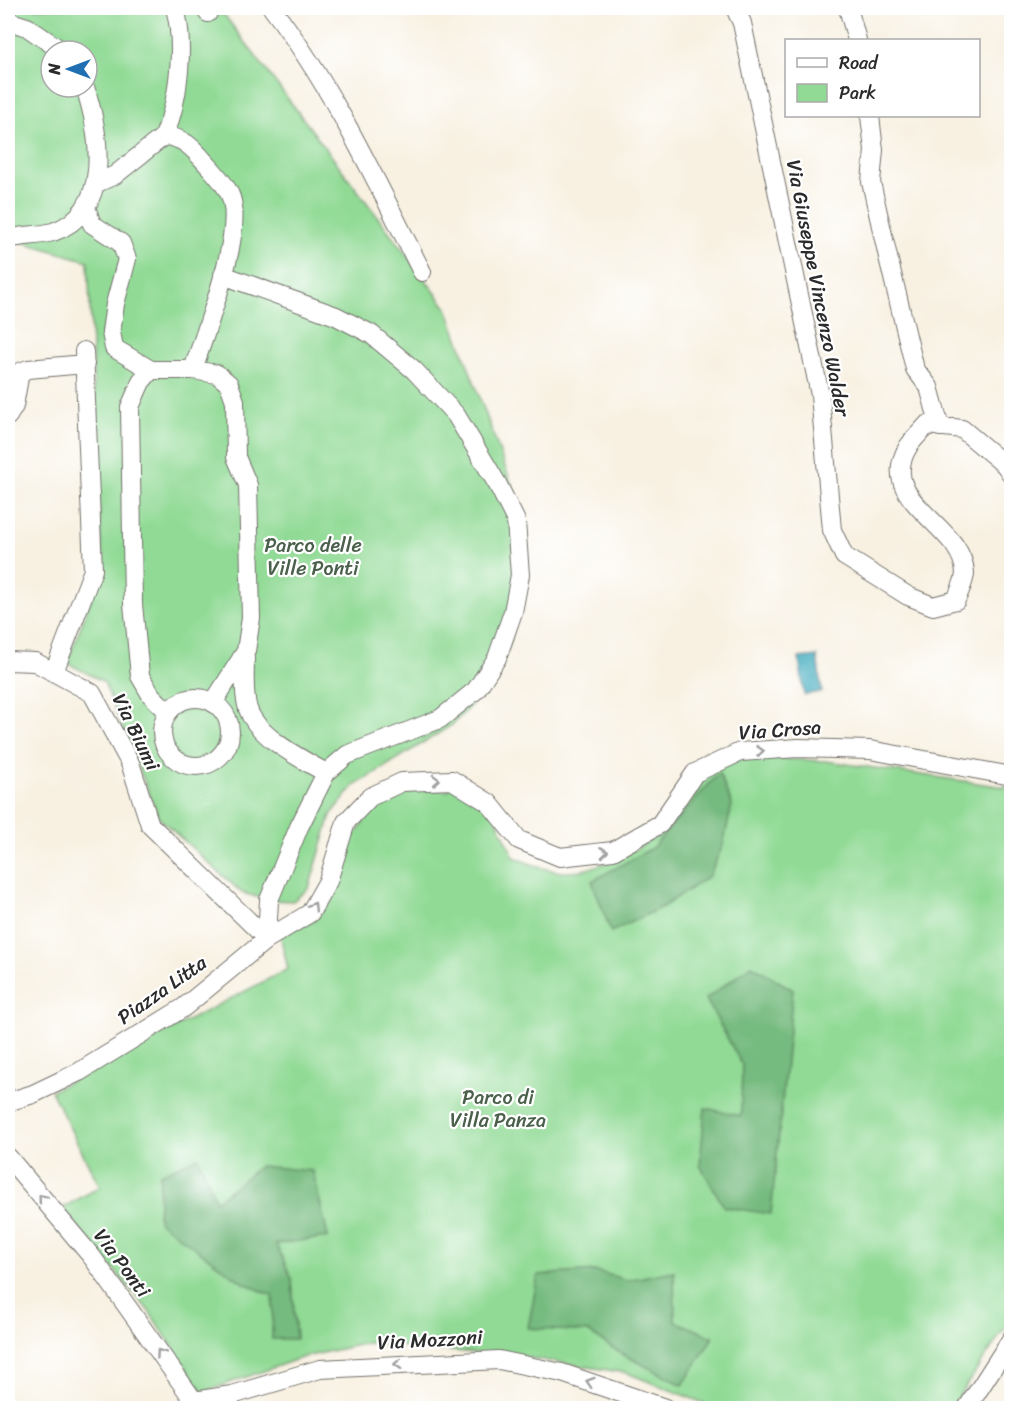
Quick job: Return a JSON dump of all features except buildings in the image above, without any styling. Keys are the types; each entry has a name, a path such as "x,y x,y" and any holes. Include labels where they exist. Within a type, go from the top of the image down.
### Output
{"street":[{"path":"96,184 115,175 164,136 171,121 177,89 178,41 175,8"},
{"path":"272,8 303,49 338,105 423,272"},
{"name":"Via Giuseppe Vincenzo Walder","path":"735,8 742,23 820,395 832,530 844,556 908,596 933,606 956,600 965,574 957,546 909,498 901,472 908,447 927,425 940,427"},
{"path":"848,8 857,39"},
{"path":"8,21 27,27 44,39"},
{"path":"8,239 52,232 73,222 86,207 96,184 98,160 88,99"},
{"path":"870,117 874,150 871,182 915,369 929,387 940,427 962,429 1005,465 1011,475"},
{"path":"164,136 177,137 192,146 219,177 231,196 235,222 223,275 193,370"},
{"path":"86,207 92,224 122,243 127,259 115,304 111,332 114,348 151,370 193,370 217,374 229,384 235,401 236,457 248,485 251,618 244,684 248,710 267,735 326,773"},
{"path":"223,275 336,316 370,334 414,370 456,415 516,521 520,575 513,612 497,658 476,690 440,719 347,755 326,773 299,827 268,900 267,939"},
{"path":"8,416 14,406 20,372 84,358 93,570 54,672"},
{"path":"151,370 141,382 130,407 134,604 140,676 151,695 168,712"},
{"path":"213,703 246,651"},
{"name":"Via Biumi","path":"8,661 35,662 92,693 130,763 150,825 267,939"},
{"path":"187,701 213,703 224,710 231,723 230,739 225,751 215,760 200,766 185,765 174,760 165,746 162,729 168,712 177,704 187,701"},
{"name":"Via Crosa","path":"267,939 310,913 328,881 346,822 370,797 402,782 452,780 489,803 519,840 560,857 613,851 660,824 695,773 740,752 798,748 870,750 1011,776"},
{"name":"Piazza Litta","path":"8,1102 33,1094 79,1072 183,1008 267,939"},
{"name":"Via Ponti","path":"8,1157 92,1257 194,1401"},
{"path":"967,1408 1011,1338"},
{"name":"Via Mozzoni","path":"194,1401 232,1395 320,1369 499,1360 562,1373 665,1408"}],"green space":[{"name":"Parco delle Ville Ponti","path":"8,8 219,8 447,308 522,513 511,640 495,680 452,725 354,786 331,815 309,888 293,901 269,900 242,893 159,818 104,682 67,663 102,569 88,261 8,238"},
{"name":"Parco di Villa Panza","path":"747,757 826,761 1011,788 1011,1319 951,1408 716,1408 627,1373 530,1358 367,1343 304,1357 203,1392 148,1310 62,1208 100,1187 51,1091 288,969 280,934 314,921 328,905 340,880 346,844 361,827 374,803 396,791 426,787 448,791 452,780 489,803 514,857 560,872 579,871 620,857 658,835 667,827 685,795 698,780 721,766"},
{"path":"719,773 732,805 723,845 709,876 664,906 611,932 592,881 652,848"},
{"path":"752,965 793,990 771,1214 724,1207 700,1165 705,1108 741,1116 742,1065 706,999"},
{"path":"198,1157 216,1201 260,1166 313,1171 328,1237 276,1244 292,1279 296,1339 272,1339 273,1296 242,1282 158,1221 160,1174"},
{"path":"595,1271 627,1280 674,1271 675,1321 713,1337 683,1385 622,1354 588,1332 528,1328 538,1275"}],"water":[{"path":"817,656 822,692 804,695 799,658"}]}
